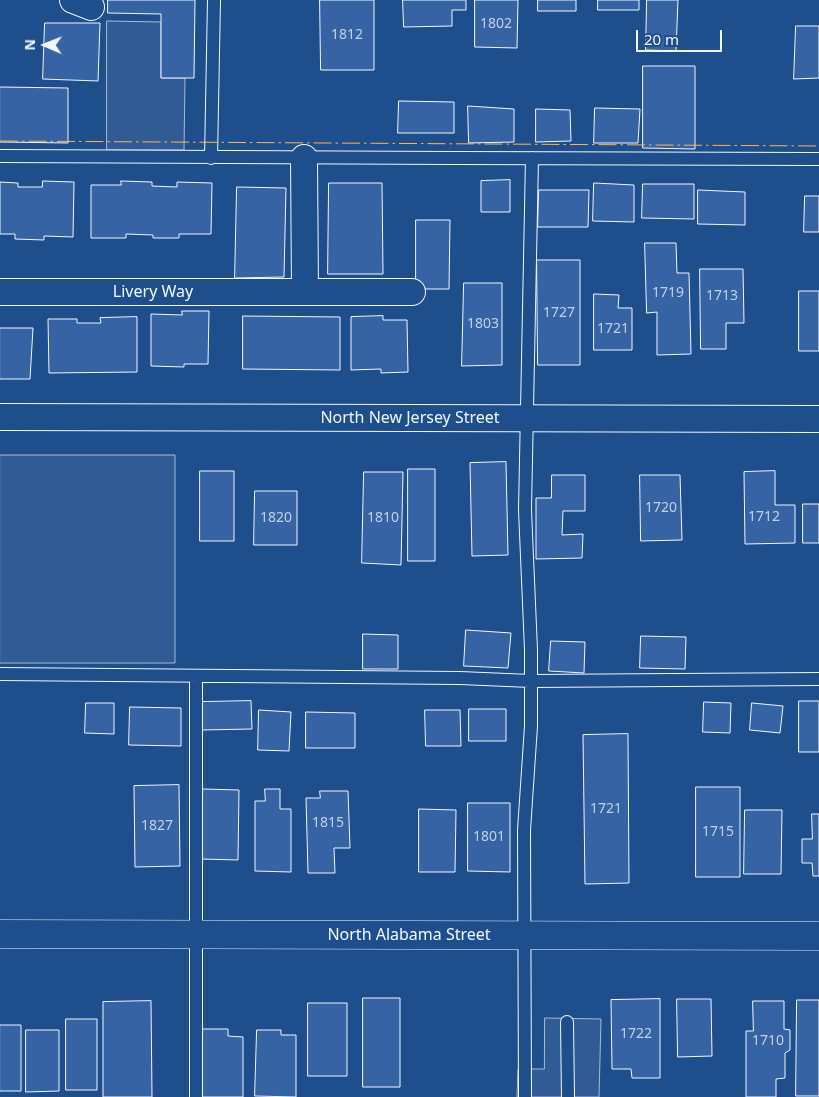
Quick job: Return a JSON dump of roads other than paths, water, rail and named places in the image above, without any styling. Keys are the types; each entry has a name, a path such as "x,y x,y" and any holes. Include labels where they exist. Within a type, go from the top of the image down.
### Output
{"main road":[{"name":"North Alabama Street","path":"0,934 819,936"}],"street":[{"path":"304,158 305,292"},
{"name":"Livery Way","path":"0,292 412,292"},
{"name":"North New Jersey Street","path":"0,417 819,419"}],"lane":[{"path":"211,158 214,0"},
{"path":"0,156 819,159"},
{"path":"526,1097 524,830 531,726 531,650 525,510 532,158"},
{"path":"0,674 460,678 530,681 819,679"},
{"path":"196,676 196,1097"},
{"path":"567,1022 568,1097"}]}
